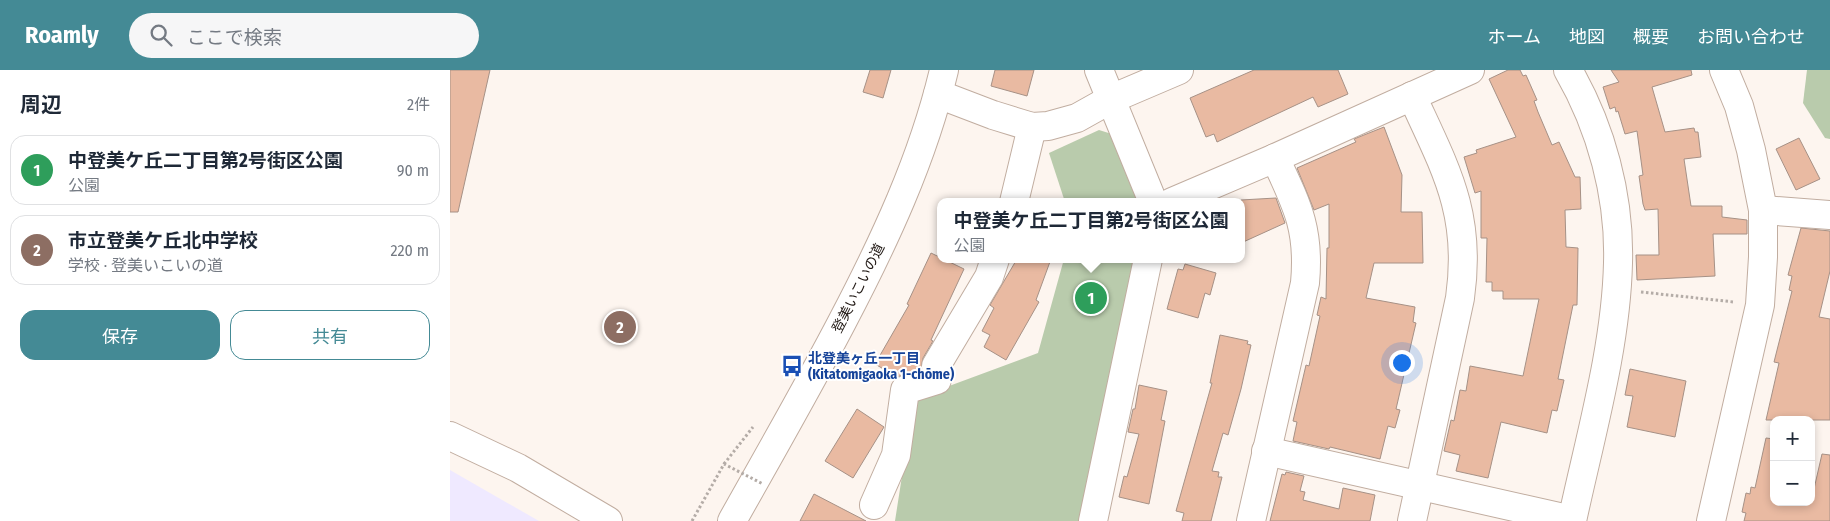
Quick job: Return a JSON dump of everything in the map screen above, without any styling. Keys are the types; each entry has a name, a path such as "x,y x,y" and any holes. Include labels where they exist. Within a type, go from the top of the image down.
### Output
{"street":[{"path":"1099,70 1151,198"},
{"path":"941,82 993,115 1032,127 1064,123 1078,118 1111,99 1179,70"},
{"path":"1181,198 1470,70"},
{"path":"1266,452 1572,520 1610,346 1617,289 1617,234 1615,210 1605,161 1588,111 1568,70"},
{"path":"1711,521 1760,305 1763,257 1763,210 1751,150 1739,106 1724,70"},
{"name":"登美いこいの道","path":"732,521 807,388 861,285 905,192 941,82"},
{"path":"1412,96 1452,186 1458,208 1464,253 1460,298 1412,521"},
{"path":"1015,198 1032,127"},
{"path":"1251,521 1305,283 1304,231 1300,213 1275,158"},
{"path":"1763,210 1830,215"},
{"path":"874,504 896,455 905,390 937,380 936,366 989,277 994,263"},
{"path":"1093,521 1147,263"},
{"path":"450,436 518,468 608,521"}],"path":[{"path":"1617,289 1760,305"},
{"path":"692,521 724,464 755,425"},
{"path":"724,464 763,484"}],"shaded area":[{"path":"450,470 539,521 450,521"}],"green space":[{"path":"1807,70 1830,70 1830,139 1825,138 1803,103"},
{"path":"1099,130 1115,135 1139,198 1064,198 1049,153"},
{"path":"1063,263 1136,263 1082,521 895,521 914,399 1038,353"}],"building":[{"path":"450,70 490,70 458,212 450,212"},
{"path":"870,70 891,70 883,98 863,92"},
{"path":"995,70 1034,70 1027,96 991,86"},
{"path":"1254,70 1338,70 1348,94 1318,107 1313,97 1217,142 1214,134 1206,137 1190,98"},
{"path":"1508,70 1520,70 1523,76 1526,75 1537,100 1534,101 1538,112 1552,145 1559,142 1575,177 1580,177 1581,209 1565,210 1566,247 1578,248 1577,305 1573,305 1558,379 1564,380 1557,411 1552,410 1547,433 1501,422 1488,478 1456,471 1460,455 1444,451 1451,420 1454,421 1460,390 1466,391 1470,366 1523,376 1539,299 1503,299 1503,291 1492,291 1492,282 1486,282 1487,238 1481,238 1481,191 1475,193 1464,157 1477,153 1476,150 1516,137 1489,79"},
{"path":"1611,70 1691,70 1692,75 1652,87 1665,132 1694,128 1695,132 1698,132 1701,157 1684,159 1691,206 1722,206 1722,217 1747,220 1747,234 1713,234 1715,276 1637,280 1636,255 1659,255 1658,209 1645,210 1643,204 1639,176 1643,175 1637,131 1625,134 1618,111 1616,112 1615,107 1610,109 1603,87 1619,82"},
{"path":"1384,127 1402,175 1401,212 1422,212 1423,263 1374,263 1366,298 1415,307 1413,322 1416,323 1396,409 1400,410 1395,428 1388,426 1380,459 1330,447 1329,449 1293,441 1297,422 1293,421 1306,365 1309,366 1320,316 1317,315 1321,297 1326,299 1327,248 1329,248 1329,204 1314,210 1297,168 1356,142 1354,139"},
{"path":"1799,138 1820,179 1796,190 1776,149"},
{"path":"1276,198 1285,223 1245,241 1245,200"},
{"path":"1801,228 1830,231 1830,271 1819,317 1830,319 1830,420 1815,420 1815,416 1770,416 1770,420 1766,420 1779,363 1774,362 1792,291 1789,290 1792,276 1788,275"},
{"path":"931,253 937,256 937,263 952,263 964,269 931,340 933,341 923,358 921,369 897,377 875,364 909,305 907,304"},
{"path":"1015,263 1050,263 1036,300 1039,302 1006,360 984,347 990,335 982,331 994,308 990,305"},
{"path":"1185,264 1216,273 1210,295 1205,293 1198,318 1167,309 1178,269 1183,270"},
{"path":"1220,335 1248,341 1247,344 1251,345 1228,435 1223,433 1212,471 1219,472 1218,477 1222,477 1211,521 1182,521 1184,513 1176,511 1212,383 1210,383"},
{"path":"1630,369 1686,381 1675,437 1627,427 1633,396 1625,395"},
{"path":"1139,385 1167,391 1161,420 1165,421 1149,504 1119,497 1124,476 1127,477 1139,434 1128,432 1133,409 1135,409"},
{"path":"857,409 884,427 853,478 825,461"},
{"path":"1766,438 1770,438 1770,506 1815,506 1815,485 1822,454 1830,455 1830,521 1744,521 1746,513 1742,512 1746,493 1750,494 1751,487 1755,488"},
{"path":"1286,472 1304,476 1300,491 1305,492 1303,500 1339,509 1343,488 1375,495 1370,521 1270,521 1282,474 1285,475"},
{"path":"814,494 866,521 800,521"}],"place":[{"name":"中登美ケ丘二丁目第2号街区公園","path":"1091,298"},
{"name":"市立登美ケ丘北中学校","path":"620,327"},
{"name":"北登美ヶ丘一丁目 (Kitatomigaoka 1-chōme)","path":"792,366"}]}
